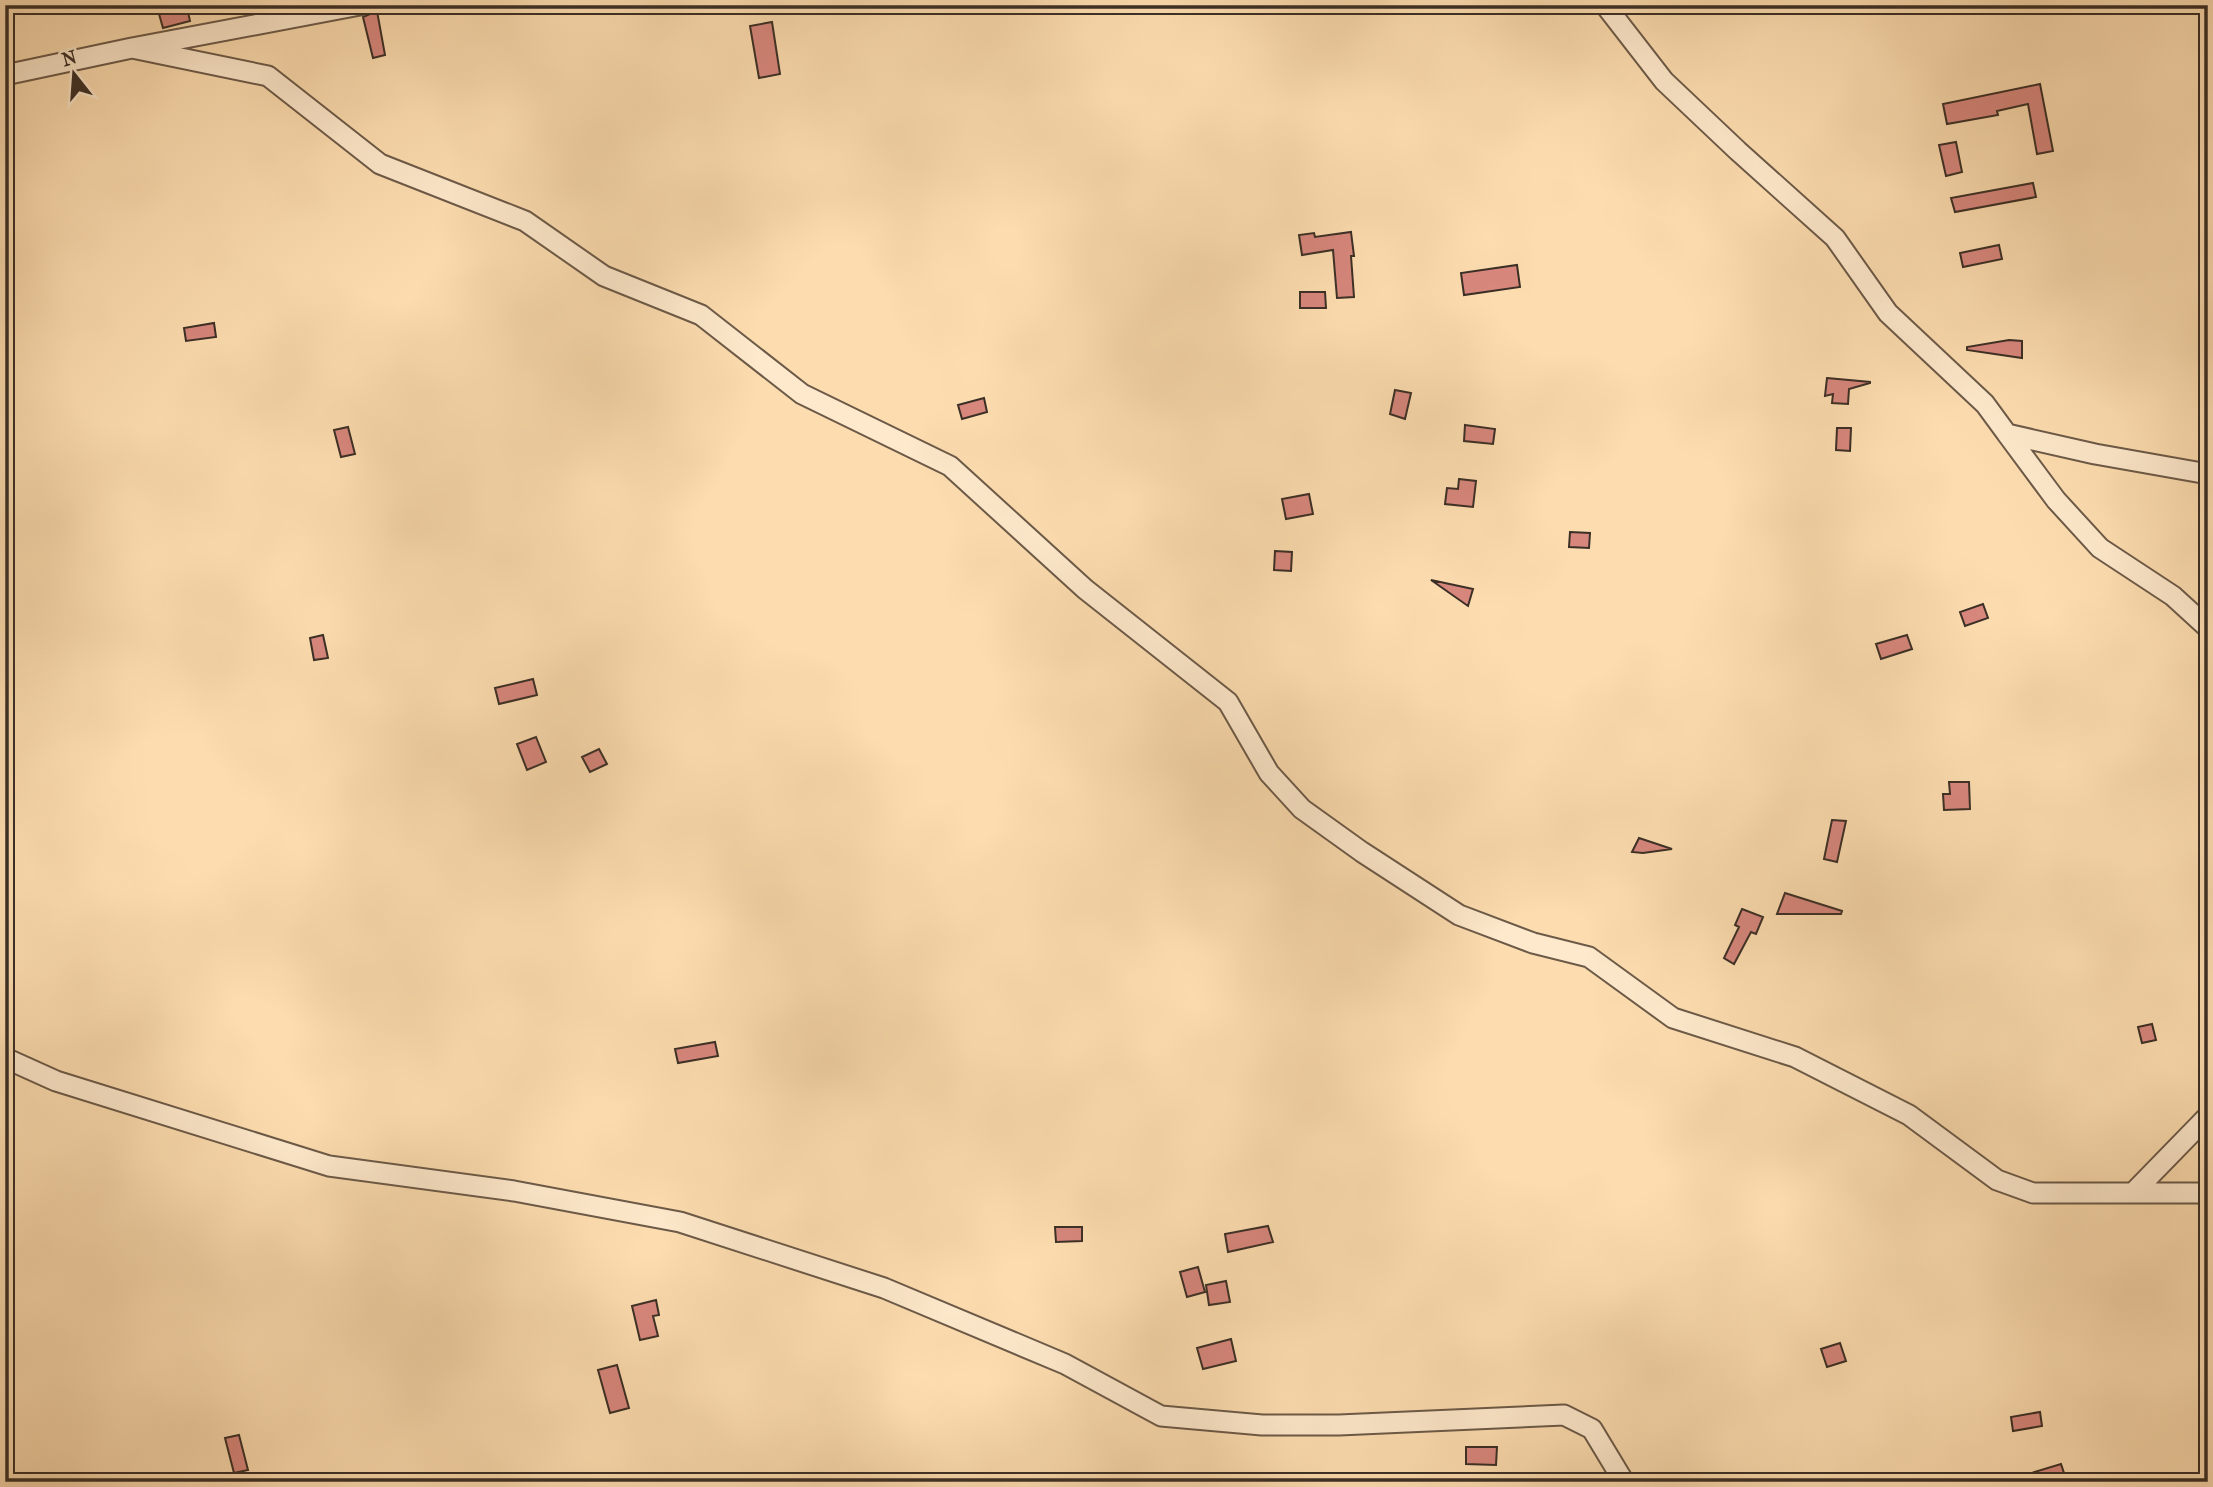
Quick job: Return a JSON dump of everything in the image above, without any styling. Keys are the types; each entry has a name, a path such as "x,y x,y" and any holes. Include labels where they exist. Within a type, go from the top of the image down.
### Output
{"street":[{"path":"5,75 360,5"},
{"path":"1605,5 1664,81 1835,238 1888,313 1985,404 2056,500 2100,548 2173,596 2208,628"},
{"path":"132,48 268,76 380,164 526,221 604,276 701,315 802,394 950,466 1085,589 1228,702 1269,773 1303,809 1362,852 1459,915 1533,943 1589,957 1673,1018 1795,1057 1909,1115 1997,1180 2033,1192 2208,1193"},
{"path":"2007,434 2095,454 2208,474"},
{"path":"5,1058 56,1081 329,1166 514,1191 680,1222 884,1288 1065,1364 1161,1416 1262,1425 1339,1425 1564,1415 1592,1429 1624,1482"},
{"path":"2133,1193 2208,1116"}],"building":[{"path":"187,7 190,21 163,28 159,14"},
{"path":"377,11 385,55 373,58 363,17"},
{"path":"772,22 780,74 759,78 750,26"},
{"path":"2040,84 2053,151 2037,154 2028,104 1997,111 1998,115 1947,124 1943,104"},
{"path":"1956,142 1962,172 1946,176 1939,145"},
{"path":"2033,183 2036,197 1955,212 1951,198"},
{"path":"1351,232 1354,297 1337,298 1333,250 1302,255 1299,235 1314,233 1315,237"},
{"path":"1999,245 2002,259 1963,267 1960,253"},
{"path":"1517,265 1520,287 1464,295 1461,273"},
{"path":"1300,292 1325,292 1326,308 1300,308"},
{"path":"214,323 216,337 186,341 184,328"},
{"path":"2009,340 2022,341 2022,358 1967,350 1967,347"},
{"path":"1827,378 1870,383 1849,389 1848,404 1832,403 1833,394 1825,396"},
{"path":"1395,390 1411,393 1405,419 1390,414"},
{"path":"984,398 987,412 962,419 958,405"},
{"path":"1465,425 1495,429 1493,444 1464,441"},
{"path":"348,427 355,454 341,457 334,430"},
{"path":"1837,428 1851,428 1850,451 1836,450"},
{"path":"1459,479 1476,481 1473,507 1445,504 1447,488 1458,489"},
{"path":"1309,494 1313,514 1286,519 1282,499"},
{"path":"1570,532 1590,533 1589,548 1569,547"},
{"path":"1275,551 1292,552 1291,571 1274,570"},
{"path":"1431,580 1473,589 1468,606"},
{"path":"1983,604 1988,618 1965,626 1960,612"},
{"path":"323,635 328,658 314,660 310,638"},
{"path":"1907,635 1912,649 1881,659 1876,644"},
{"path":"533,679 537,695 499,704 495,688"},
{"path":"536,737 546,762 527,770 517,744"},
{"path":"599,749 607,764 590,772 582,757"},
{"path":"1949,782 1969,782 1970,809 1944,810 1943,794 1950,794"},
{"path":"1832,820 1846,821 1837,862 1824,859"},
{"path":"1639,838 1672,849 1632,852"},
{"path":"1785,893 1842,911 1841,914 1777,914"},
{"path":"1742,909 1763,917 1756,934 1751,932 1734,964 1724,958 1739,927 1735,925"},
{"path":"2152,1024 2156,1040 2142,1043 2138,1027"},
{"path":"715,1042 718,1056 678,1063 675,1049"},
{"path":"1268,1226 1273,1242 1228,1252 1225,1234"},
{"path":"1055,1227 1082,1227 1082,1241 1056,1242"},
{"path":"1198,1267 1205,1292 1187,1297 1180,1272"},
{"path":"1226,1281 1230,1302 1209,1305 1206,1285"},
{"path":"656,1300 659,1315 653,1316 658,1336 640,1340 632,1306"},
{"path":"1231,1339 1236,1361 1203,1369 1197,1348"},
{"path":"1840,1343 1846,1361 1827,1367 1821,1349"},
{"path":"617,1365 629,1408 610,1413 598,1370"},
{"path":"2040,1412 2042,1426 2013,1431 2011,1417"},
{"path":"239,1435 248,1470 234,1473 225,1438"},
{"path":"1466,1447 1497,1447 1496,1465 1466,1464"},
{"path":"2061,1464 2067,1482 2015,1482 2015,1478"}]}
